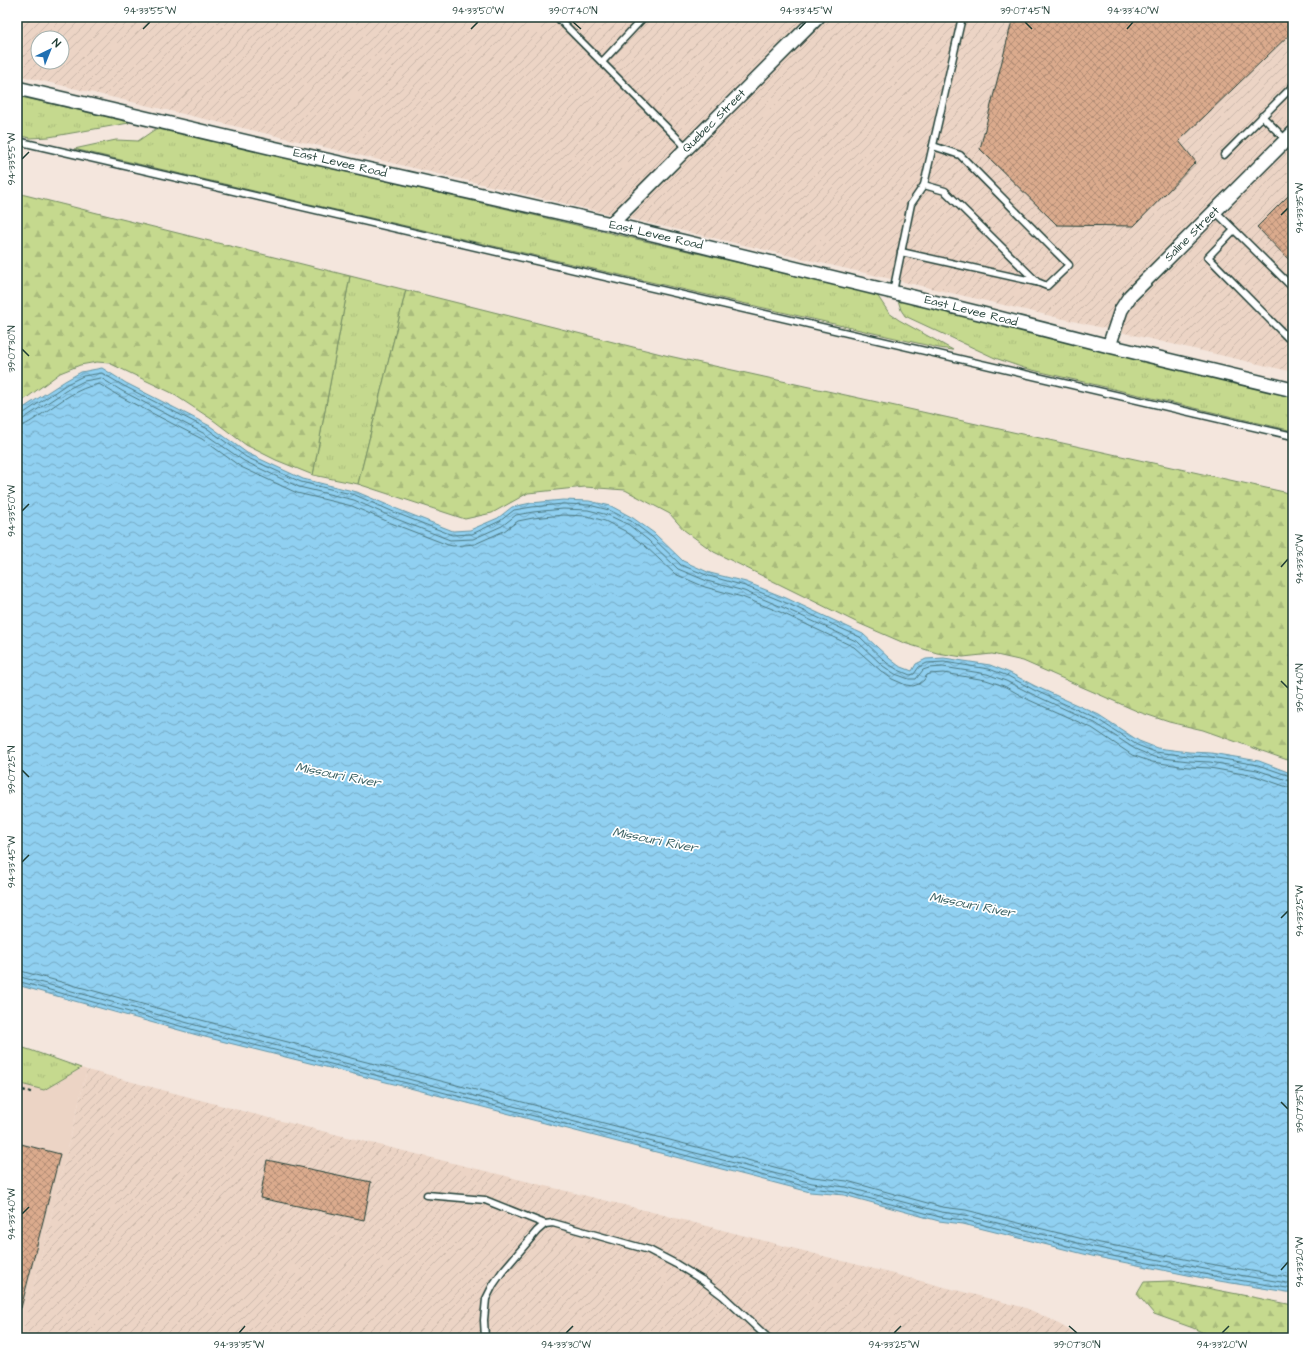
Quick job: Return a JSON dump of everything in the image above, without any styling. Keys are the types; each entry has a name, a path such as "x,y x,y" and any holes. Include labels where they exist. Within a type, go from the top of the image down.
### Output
{"street":[{"name":"Quebec Street","path":"611,224 818,17"},
{"name":"East Levee Road","path":"17,88 273,148 611,224 1293,390"},
{"name":"Saline Street","path":"1109,346 1120,314 1130,296 1290,136"}],"lane":[{"path":"557,17 687,148"},
{"path":"602,62 644,17"},
{"path":"893,292 911,204 924,185 962,17"},
{"path":"1224,155 1293,86"},
{"path":"1262,116 1290,136"},
{"path":"17,140 1293,436"},
{"path":"901,252 1037,282 1048,286 1068,265 960,155 933,146"},
{"path":"924,185 945,191 1037,282"},
{"path":"1215,211 1293,288"},
{"path":"1234,230 1208,257 1288,338 1293,338"},
{"path":"427,1195 485,1200 545,1224 553,1223 649,1250 702,1280 743,1314 768,1338"},
{"path":"485,1338 484,1320 486,1299 502,1272 537,1231 545,1224"}],"path":[{"path":"17,1089 31,1092"}],"shaded area":[{"path":"17,17 1293,17 1293,372 17,75"},
{"path":"81,1068 87,1070 21,1338 17,1338 17,1083 44,1090"},
{"path":"87,1070 265,1117 648,1211 1026,1308 1050,1319 1083,1338 21,1338"}],"green space":[{"path":"17,96 126,121 129,123 49,137 30,138 17,135"},
{"path":"163,129 877,295 889,313 953,350 74,149 116,140 138,141 154,130"},
{"path":"17,193 350,276 313,475 276,460 246,445 213,420 170,392 109,363 97,362 80,365 60,373 17,405"},
{"path":"350,276 406,290 358,484 313,475"},
{"path":"406,290 669,356 1293,494 1293,762 1203,730 1169,722 1139,712 1023,661 992,654 963,657 937,653 904,643 858,623 714,552 684,530 670,514 625,490 585,487 528,493 492,513 465,519 358,484"},
{"path":"898,300 1293,395 1293,431 1024,368 995,358 905,316 901,310"},
{"path":"17,1046 81,1068 44,1090 17,1083"},
{"path":"1171,1281 1293,1305 1293,1338 1214,1338 1193,1328 1154,1314 1137,1294 1144,1282"}],"water":[{"name":"Missouri River","path":"102,368 126,383 210,426 247,453 303,479 357,492 453,531 470,530 498,518 512,507 531,503 563,500 589,501 611,506 633,518 654,533 683,561 710,573 746,582 786,598 863,634 899,666 912,671 916,664 926,659 944,658 990,665 1099,715 1139,741 1157,748 1211,753 1259,761 1293,774 1293,1293 1213,1280 1092,1256 963,1224 939,1221 844,1195 810,1192 406,1087 197,1035 17,985 17,412 81,372"}],"building":[{"path":"1013,17 1293,17 1293,31 1179,141 1196,162 1134,226 1057,225 980,149"},
{"path":"1293,191 1293,264 1257,227"},
{"path":"17,1143 60,1154 21,1308 17,1307"},
{"path":"267,1160 371,1182 364,1220 260,1198"}]}
